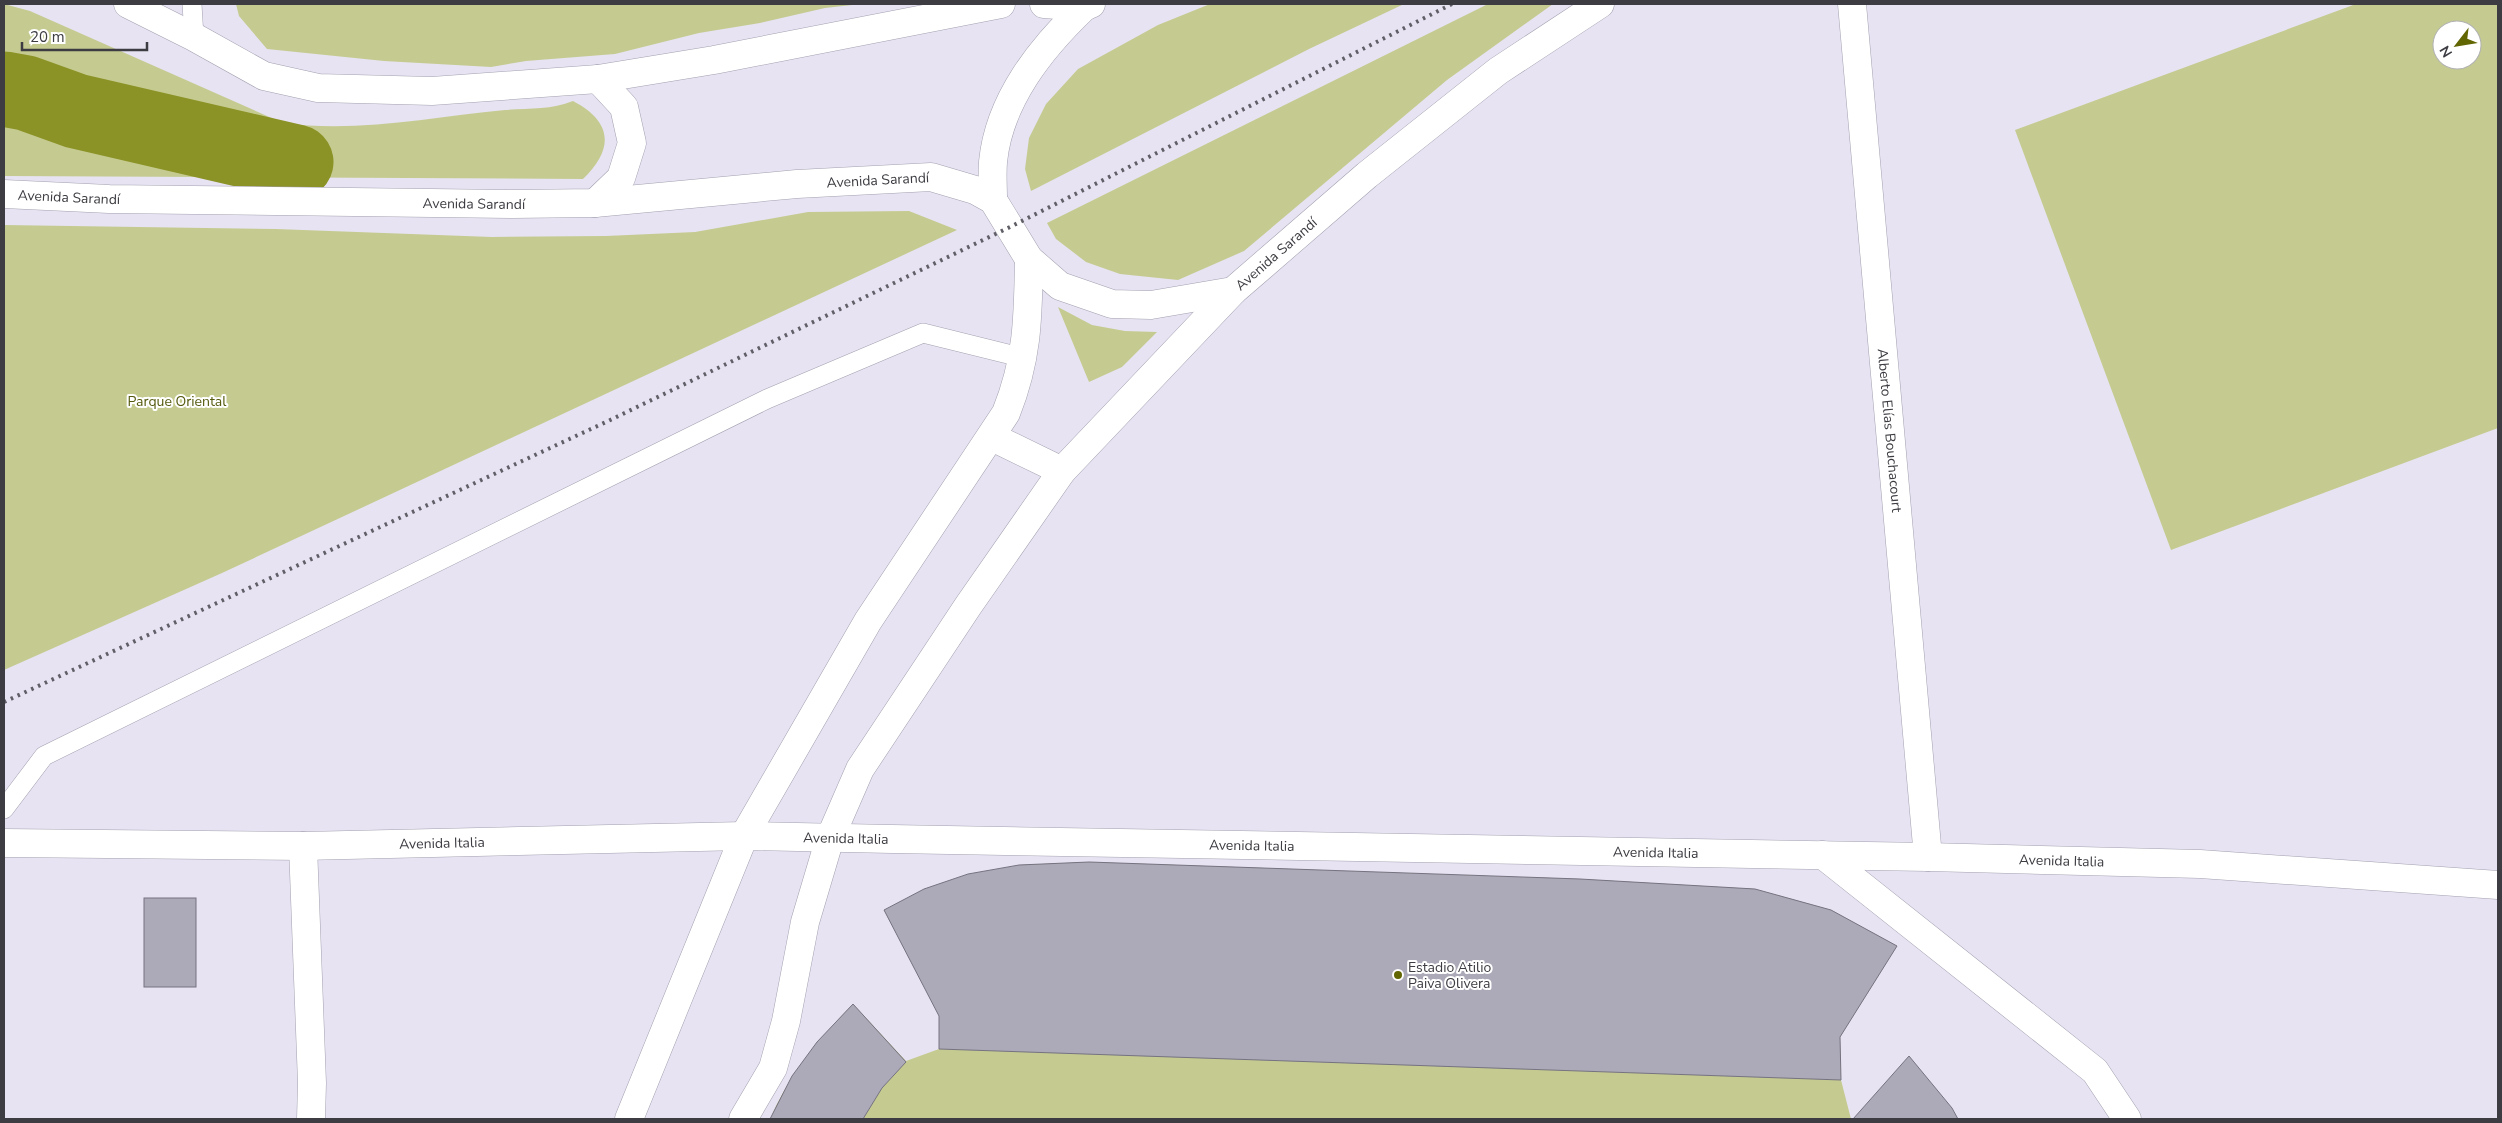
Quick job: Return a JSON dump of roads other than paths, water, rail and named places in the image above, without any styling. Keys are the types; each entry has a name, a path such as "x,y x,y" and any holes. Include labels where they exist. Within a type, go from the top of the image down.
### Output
{"street":[{"path":"128,4 194,37 264,76 318,88 432,91 598,80 714,60 1001,4"},
{"path":"1044,4 1088,5"},
{"name":"Avenida Sarandí","path":"4,194 138,200 513,204 595,203 796,184 931,177 976,190 993,200 1029,259 1060,286 1112,304 1151,305 1233,291 1366,175 1498,70 1600,4"},
{"name":"Alberto Elías Bouchacourt","path":"1852,4 1928,857"},
{"path":"993,200 993,162 1007,111 1038,56 1059,30 1088,5"},
{"path":"595,203 621,178 632,143 624,107 598,80"},
{"path":"629,1119 744,836 868,621 992,437 1006,412 1017,386 1028,332 1029,259"},
{"path":"743,1119 773,1068 786,1021 805,922 830,838 860,769 968,606 1062,471 1233,291"},
{"path":"992,437 1062,471"},
{"name":"Avenida Italia","path":"4,843 302,846 744,836 1928,857 2200,864 2498,886"},
{"path":"302,846 312,1083 311,1119"},
{"path":"1823,855 2095,1071 2127,1119"}],"lane":[{"path":"192,4 194,37"},
{"path":"4,809 44,756 767,400 923,333 1024,358"}],"waterway":[{"path":"4,89 26,93 76,111 296,162"}],"railway":[{"path":"4,702 606,422 1010,227 1452,4"}],"place":[{"name":"Estadio Atilio Paiva Olivera","path":"1398,975"}],"park label":[{"name":"Parque Oriental","path":"177,401"}]}
